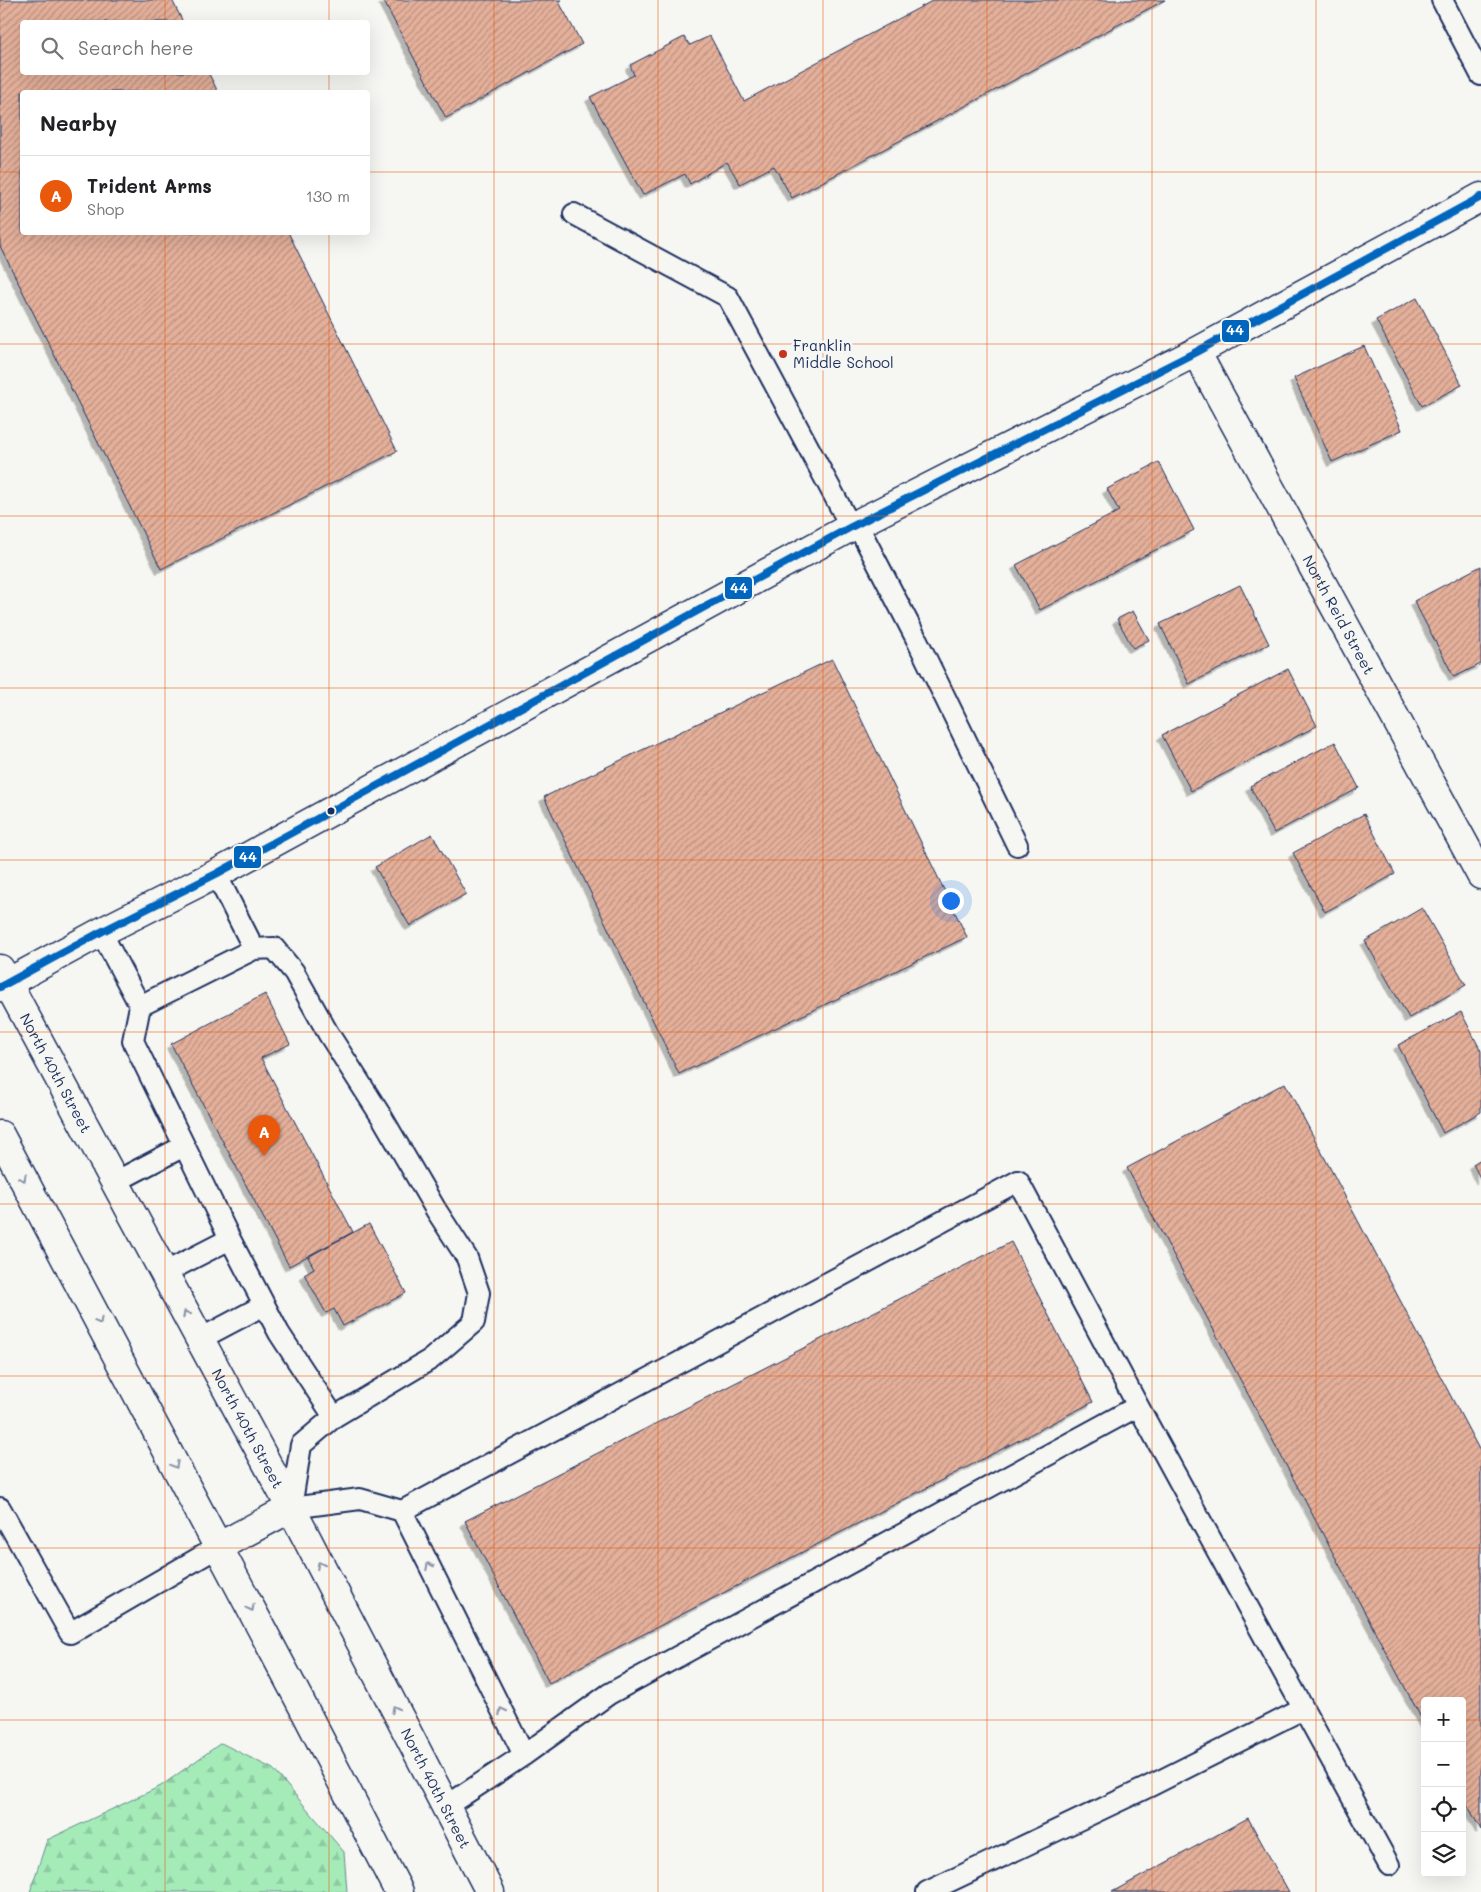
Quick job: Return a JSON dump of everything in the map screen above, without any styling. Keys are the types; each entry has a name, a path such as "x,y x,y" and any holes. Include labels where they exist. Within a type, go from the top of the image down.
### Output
{"street":[{"path":"2,980 216,874 854,526 1196,352 1481,197"},
{"name":"North Reid Street","path":"1196,352 1481,875"},
{"name":"North 40th Street","path":"2,980 115,1182 291,1508 490,1892"},
{"path":"0,1134 399,1892"},
{"path":"218,1547 291,1508"}],"lane":[{"path":"1442,0 1475,48 1481,75"},
{"path":"574,214 728,297 917,640 1017,846"},
{"path":"216,874 254,949"},
{"path":"101,932 140,1006 133,1041 264,1305 279,1333 334,1418"},
{"path":"140,1006 254,949 274,948 294,972 328,1033 383,1119 436,1210 467,1258 479,1293 474,1322 431,1359 334,1418 301,1445 291,1508 360,1499 402,1511 1018,1182 1389,1865"},
{"path":"115,1182 184,1146"},
{"path":"164,1273 230,1239"},
{"path":"200,1340 264,1305"},
{"path":"445,1807 524,1755 609,1694 1138,1406"},
{"path":"0,1508 70,1633 218,1547"},
{"path":"402,1511 524,1755"},
{"path":"927,1892 1148,1787 1303,1709"}],"green space":[{"path":"221,1743 273,1769 344,1852 347,1892 30,1892 47,1840 161,1786"}],"building":[{"path":"0,0 172,0 182,20 20,20 20,75 210,75 217,90 20,90 20,235 289,235 397,451 161,569 0,246"},
{"path":"383,0 562,0 559,2 582,44 446,118"},
{"path":"934,0 1165,0 792,198 774,166 740,184 727,162 690,184 685,174 643,195 590,97 634,75 630,65 684,37 690,45 710,36 744,101"},
{"path":"1417,298 1462,385 1422,406 1376,320"},
{"path":"1364,346 1402,430 1332,462 1294,378"},
{"path":"1159,462 1194,530 1040,610 1016,565 1119,511 1107,489"},
{"path":"1481,566 1481,664 1454,677 1414,601"},
{"path":"1240,585 1269,644 1189,684 1160,624"},
{"path":"1133,611 1149,640 1133,648 1117,619"},
{"path":"832,659 967,937 679,1074 544,797"},
{"path":"1288,669 1317,726 1191,791 1162,735"},
{"path":"1335,742 1359,788 1274,833 1250,786"},
{"path":"1364,814 1395,874 1325,912 1293,853"},
{"path":"432,834 466,894 410,926 375,867"},
{"path":"1422,908 1466,985 1409,1018 1365,941"},
{"path":"265,994 290,1044 261,1058 353,1232 289,1266 171,1044"},
{"path":"1461,1012 1481,1051 1481,1112 1443,1133 1398,1045"},
{"path":"1285,1083 1481,1453 1481,1830 1466,1802 1466,1697 1421,1697 1421,1718 1127,1168"},
{"path":"1481,1159 1481,1180 1473,1164"},
{"path":"369,1224 406,1293 343,1326 334,1309 326,1313 304,1274 314,1268 308,1257"},
{"path":"1011,1242 1093,1402 549,1683 465,1521"},
{"path":"1248,1818 1289,1892 1112,1892"}],"transit line":[{"name":"44","path":"0,987 101,932 216,874 851,527 1196,352 1481,197"}],"place":[{"name":"Franklin Middle School","path":"783,354"},
{"name":"Trident Arms","path":"264,1156"}]}
